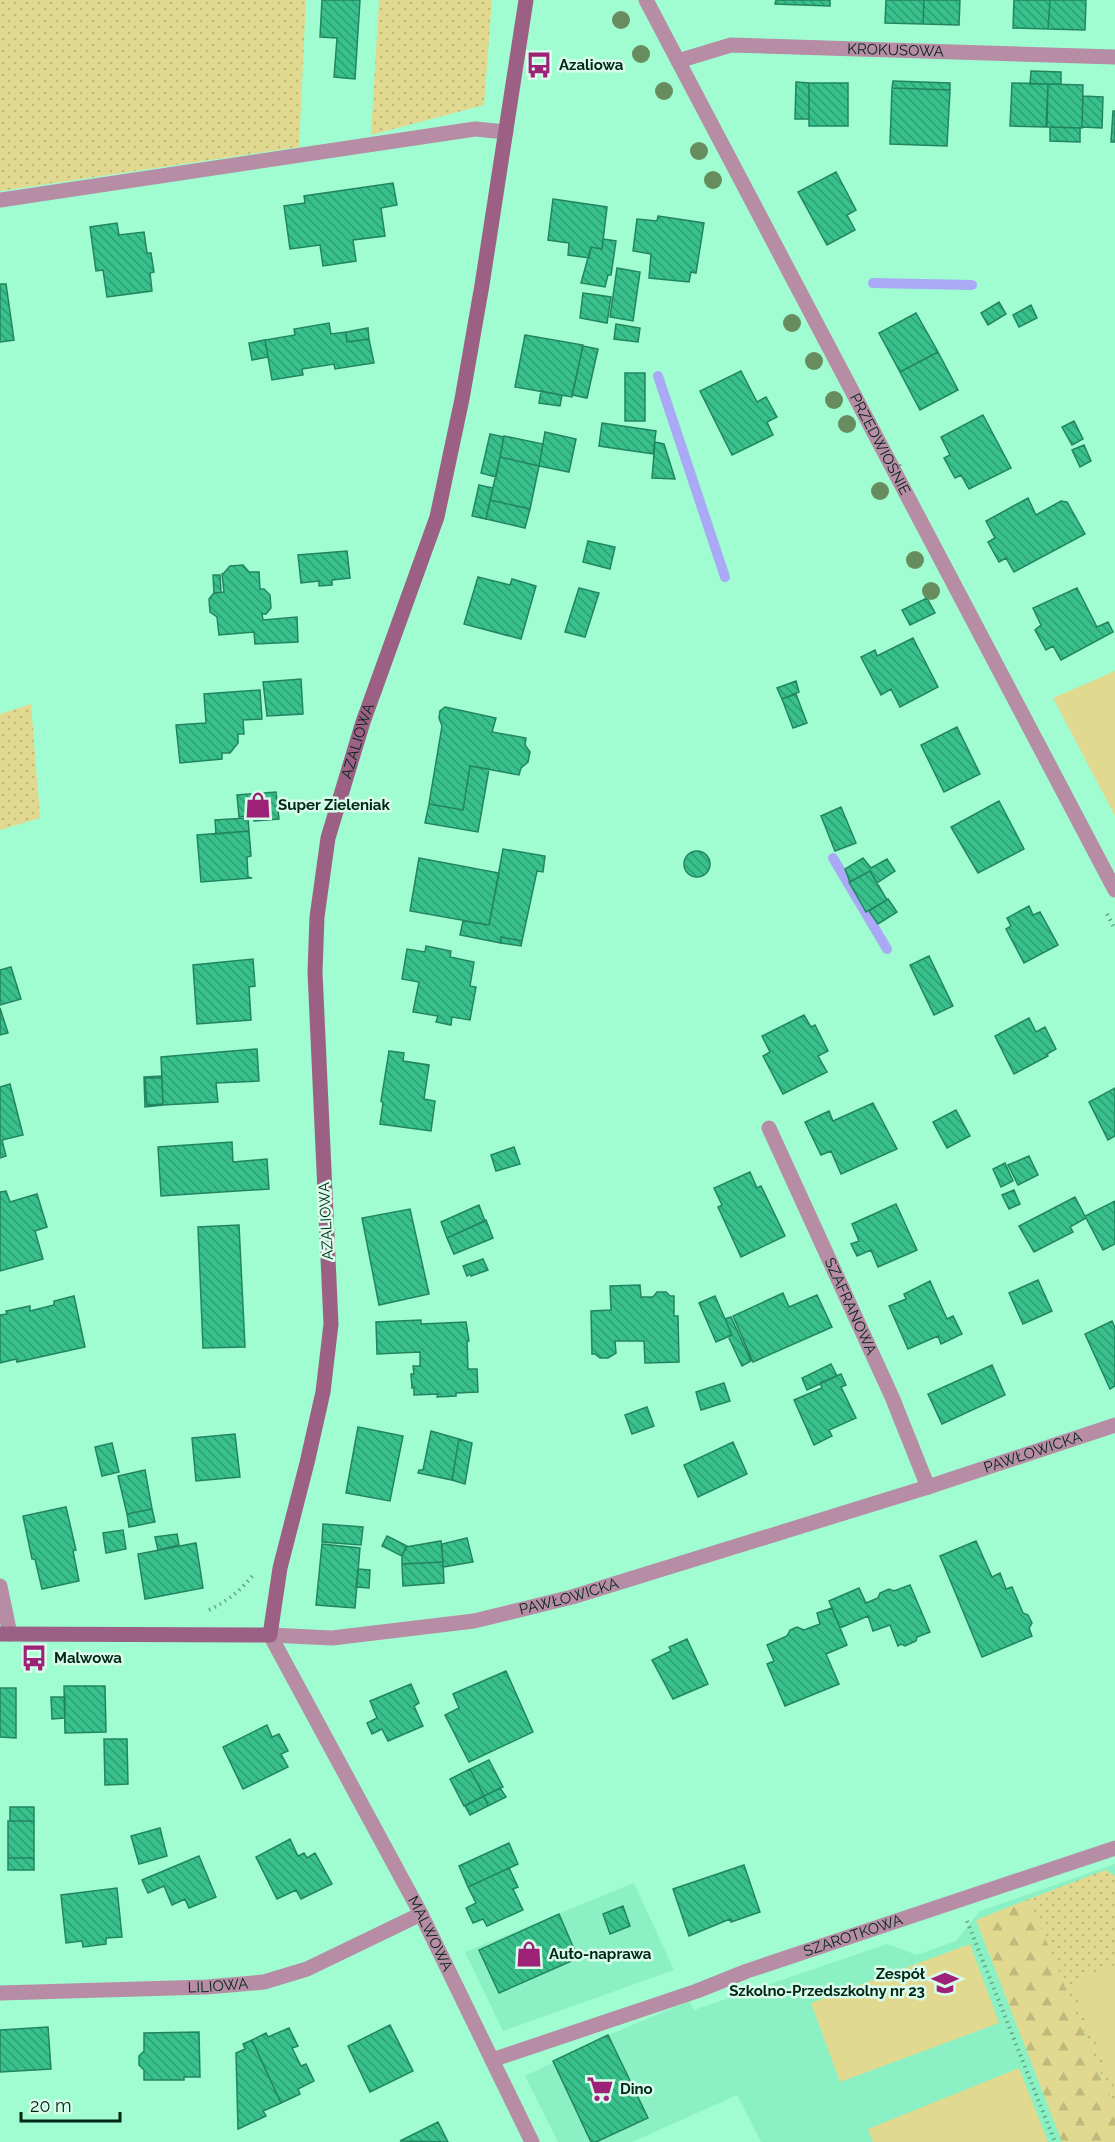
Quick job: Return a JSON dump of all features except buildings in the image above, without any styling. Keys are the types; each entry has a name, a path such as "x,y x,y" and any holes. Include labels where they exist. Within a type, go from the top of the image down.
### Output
{"street":[{"name":"AZALIOWA","path":"270,1635 280,1568 323,1392 331,1324 315,972 317,916 328,838 363,722 437,517 462,399 506,132 525,0"},
{"name":"PRZEDWIOŚNIE","path":"646,0 1115,890"},
{"name":"KROKUSOWA","path":"678,61 731,45 1115,57"},
{"path":"0,200 474,129 506,132"},
{"name":"SZAFRANOWA","path":"769,1128 892,1396 928,1486"},
{"name":"PAWŁOWICKA","path":"5,1634 270,1635 332,1638 474,1621 572,1597 1115,1425"},
{"path":"0,1586 5,1634"},
{"name":"MALWOWA","path":"270,1635 421,1914 532,2142"},
{"name":"SZAROTKOWA","path":"492,2060 697,1991 747,1971 1115,1848"},
{"name":"LILIOWA","path":"0,1993 207,1988 264,1982 307,1969 421,1914"}],"path":[{"path":"959,1901 1055,2142"}],"shaded area":[{"name":"Zespół Szkolno-Przedszkolny nr 23","path":"1115,1864 1115,2142 761,2142 737,2095 632,2142 558,2142 525,2076 609,2035 689,2001 694,2010 887,1944 917,1955 956,1941 980,1911"},
{"path":"634,1883 674,1970 503,2031 465,1952"}],"green space":[{"path":"0,0 306,0 299,147 0,191"},
{"path":"379,0 492,0 484,105 371,135"},
{"path":"1115,671 1115,816 1053,698"},
{"path":"31,704 40,818 0,830 0,714"},
{"path":"1105,1870 1115,1876 1115,2108 1029,1899"},
{"path":"1029,1899 1115,2108 1115,2142 1062,2142 976,1920"},
{"path":"970,1944 999,2023 840,2082 811,2003"},
{"path":"1115,1965 1115,2088 1071,1984"},
{"path":"1019,2068 1048,2142 873,2142 868,2129"}],"waterway":[{"path":"873,283 972,285"},
{"path":"658,376 725,577"},
{"path":"833,858 887,949"}],"place":[{"name":"Azaliowa","path":"539,65"},
{"name":"Super Zieleniak","path":"258,805"},
{"name":"Malwowa","path":"34,1658"},
{"name":"Auto-naprawa","path":"529,1954"},
{"name":"Zespół Szkolno-Przedszkolny nr 23","path":"945,1983"},
{"name":"Dino","path":"600,2089"}]}
